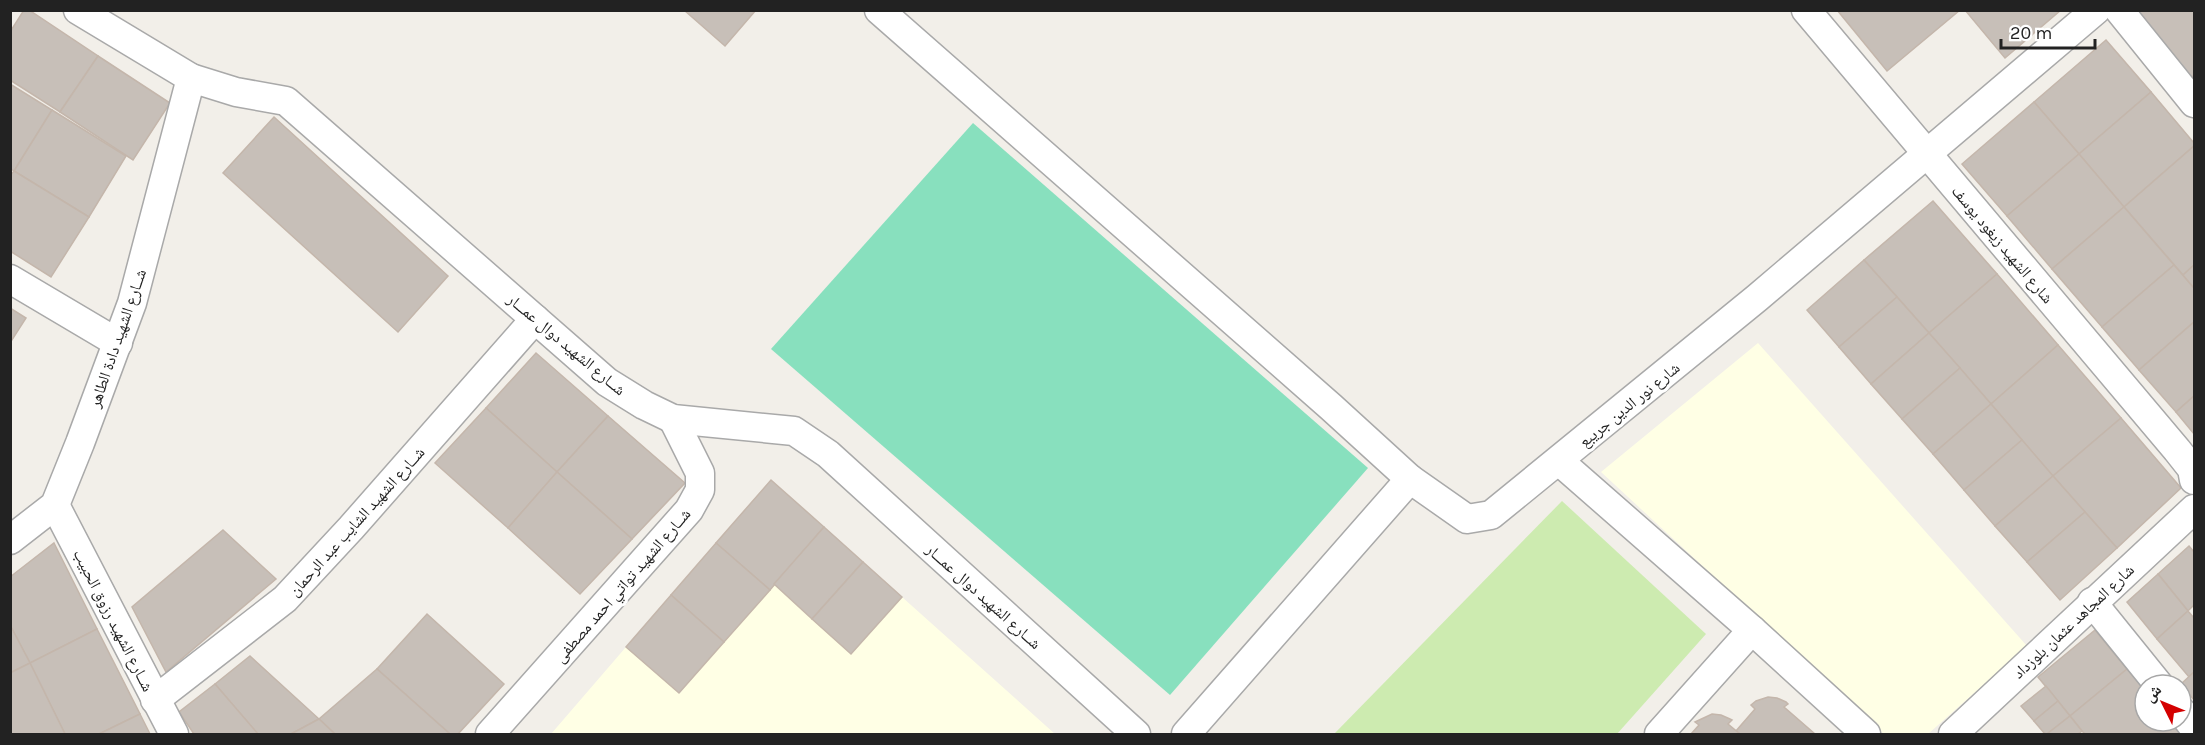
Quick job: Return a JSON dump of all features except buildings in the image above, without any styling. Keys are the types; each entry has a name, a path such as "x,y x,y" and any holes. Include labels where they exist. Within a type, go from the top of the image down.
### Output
{"street":[{"name":"شــارع الشهيد دوال عمـــار","path":"78,10 191,78 236,92 286,101 608,382 644,405 674,419 794,431 828,454 1136,735"},
{"name":"شارع نور الدين جريبع","path":"879,10 1331,406 1410,479 1467,519 1491,515 1559,461 1928,155 2096,10"},
{"name":"شارع الشهيد زيغود يوسف","path":"1806,10 2177,450 2192,470 2194,480"},
{"path":"2119,10 2194,103"},
{"name":"شــارع الشهيد دادة الطاهر","path":"55,505 132,303 191,78"},
{"path":"10,279 118,343"},
{"name":"شــارع الشهيد الشايب عبد الرحمان","path":"155,700 285,599 351,528 535,319"},
{"name":"شــارع الشهيد تواتي احمد مصطفى","path":"489,735 689,510 700,490 700,473 674,419"},
{"path":"1559,461 1752,630 1853,730"},
{"path":"1186,735 1410,479"},
{"path":"10,540 55,505"},
{"name":"شــارع الشهيد رزوق الحبيب","path":"55,505 174,735"},
{"name":"شارع المجاهد عثمان بلوزداد","path":"1953,734 2194,509"},
{"path":"2092,602 2149,673"},
{"path":"1659,735 1752,630"}],"shaded area":[{"path":"1758,343 2027,646 1928,734 1884,734 1601,472"},
{"path":"774,584 851,654 902,597 1055,734 551,734 626,647 680,693"}],"green space":[{"path":"973,123 1368,468 1170,695 771,349"},
{"path":"1562,501 1706,634 1617,734 1334,734"}]}
